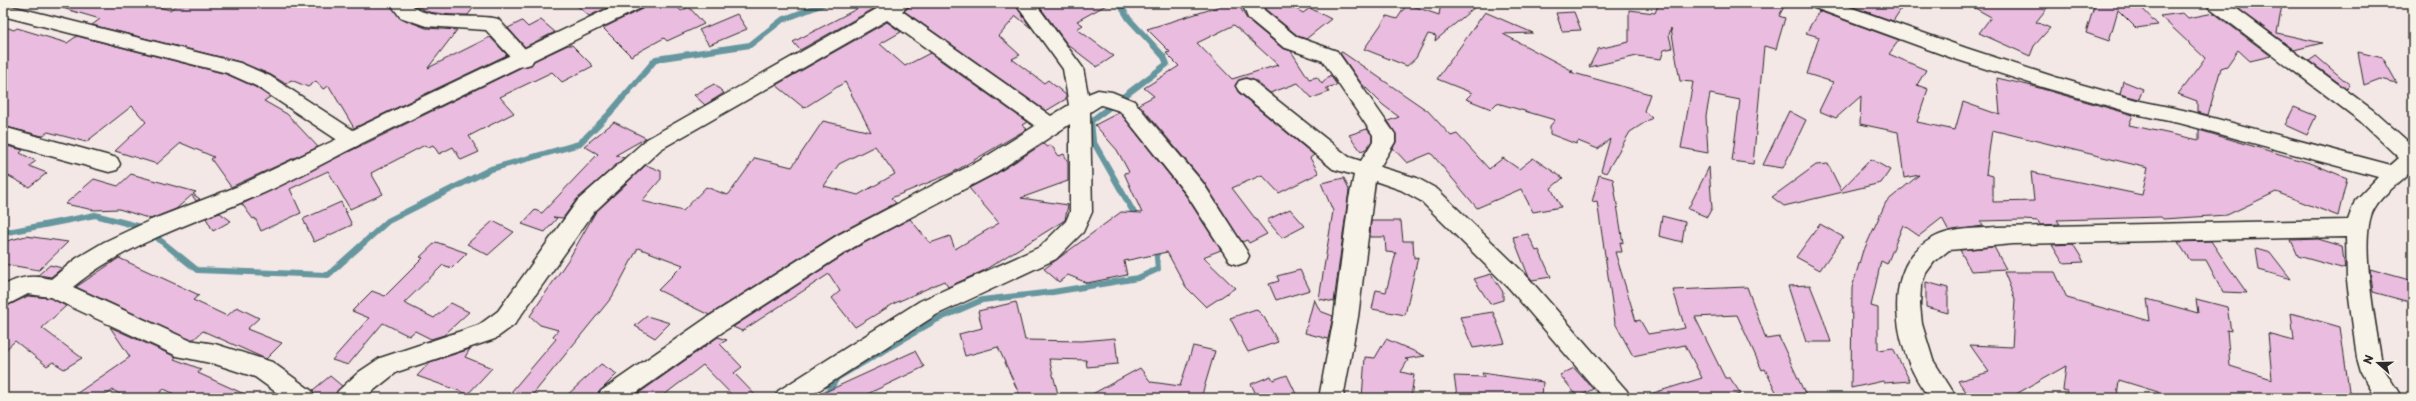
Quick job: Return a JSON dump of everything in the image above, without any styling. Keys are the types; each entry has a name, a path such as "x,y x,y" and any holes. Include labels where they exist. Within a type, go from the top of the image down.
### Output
{"street":[{"path":"400,3 407,12 433,21 491,24 524,59"},
{"path":"55,289 85,264 112,248 159,226 244,193 524,59 636,3"},
{"path":"787,398 911,318 1048,253 1064,239 1075,226 1081,212 1079,108 1073,68 1025,3"},
{"path":"1252,3 1255,13 1290,42 1330,56 1384,134 1384,142 1366,171 1360,199 1346,318 1331,398"},
{"path":"1819,3 1959,53 2049,82 2140,108 2183,117 2396,174"},
{"path":"2216,3 2367,116 2413,158 2363,207 2358,228 2357,250 2369,358 2373,372 2390,398"},
{"path":"347,398 368,379 389,365 487,332 496,327 516,307 586,206 654,144 895,7 1050,126"},
{"path":"3,10 232,68 263,81 352,140"},
{"path":"1246,86 1333,158 1366,171 1410,184 1428,195 1517,282 1618,398"},
{"path":"610,398 716,324 846,241 987,167 1098,96 1127,106 1149,131 1195,189 1238,256"},
{"path":"3,135 109,164"},
{"path":"1945,398 1928,377 1911,331 1909,315 1912,275 1918,262 1941,244 1955,240 2027,235 2358,228"},
{"path":"3,298 21,285 27,284 55,289 186,350 215,354 263,369 303,398"}],"building":[{"path":"60,3 143,3 170,10 179,3 389,3 400,18 426,28 457,30 428,68 490,37 507,55 354,128 329,86 323,89 316,81 308,87 291,80 286,84 271,75 240,62 92,25 100,19 59,7"},
{"path":"412,3 450,3 474,7 468,15 451,15 428,12"},
{"path":"574,3 617,3 589,16"},
{"path":"647,3 674,3 681,11 689,7 704,24 667,41 664,38 631,56 603,28 644,8"},
{"path":"868,3 884,3 800,50 793,42"},
{"path":"913,3 1014,3 1031,28 1016,16 999,36 1020,55 1012,59 1044,83 1048,80 1066,95 1066,99 1046,111 904,11"},
{"path":"1037,3 1110,3 1077,21 1083,25 1077,29 1114,56 1097,67 1067,44"},
{"path":"1274,3 1287,3 1303,13 1310,8 1331,19 1306,39 1298,36 1265,9"},
{"path":"1441,3 1476,6 1435,41 1436,36 1428,34 1416,58 1407,66 1364,49 1387,16 1397,19 1407,4 1439,15"},
{"path":"1659,3 1786,3 1779,16 1785,18 1776,49 1764,46 1753,164 1732,161 1740,100 1710,94 1706,116 1708,153 1681,148 1693,82 1680,81 1671,28 1669,35 1672,48 1664,50 1661,59 1637,56 1589,67 1598,49 1629,42 1629,10 1655,13"},
{"path":"1851,3 1905,3 1893,21 1850,6"},
{"path":"1966,3 2051,3 2036,22 2050,28 2034,46 2030,56 1979,33 1991,17"},
{"path":"2095,3 2137,3 2158,25 2136,28 2118,10 2109,41 2086,33"},
{"path":"1228,4 1232,6 1238,4 1247,19 1282,48 1291,51 1309,79 1317,77 1322,84 1330,75 1337,85 1326,88 1329,92 1312,98 1298,83 1270,93 1254,80 1246,78 1239,80 1235,85 1238,92 1314,155 1310,158 1319,173 1279,193 1262,175 1232,188 1267,234 1249,243 1247,240 1242,242 1204,182 1139,104 1154,96 1144,88 1179,66 1166,53 1170,52 1147,29","holes":["1234,25 1278,65 1232,79 1197,43"]},
{"path":"2232,4 2282,5 2277,33 2322,43 2294,50"},
{"path":"1819,11 1899,40 1889,54 1926,70 1917,85 1928,89 1917,122 1955,130 1963,102 2000,115 1997,78 2032,86 2133,115 2129,125 2199,140 2199,130 2313,164 2347,178 2338,216 2276,192 2227,215 2163,219 2161,217 2057,220 2060,224 2040,225 2038,221 2024,220 1980,221 1983,226 1949,231 1942,218 1919,236 1903,225 1887,264 1881,261 1871,306 1878,308 1878,350 1893,348 1910,381 1884,383 1883,381 1851,388 1852,288 1863,250 1886,202 1919,175 1904,178 1898,132 1860,124 1861,96 1836,118 1819,111 1833,82 1807,74 1819,37 1806,33","holes":["1992,130 2148,168 2142,195 2031,172 2034,201 1993,202 1993,176 1986,174"]},
{"path":"1485,12 1533,33 1503,34 1573,71 1570,72 1650,94 1644,111 1652,118 1630,132 1606,173 1601,171 1610,139 1598,149 1578,141 1576,144 1550,134 1550,126 1555,120 1497,103 1491,109 1466,99 1472,93 1437,79"},
{"path":"1574,12 1581,30 1562,31 1556,13"},
{"path":"2183,13 2188,18 2214,13 2271,56 2250,61 2238,50 2227,66 2221,68 2208,115 2197,112 2197,101 2178,94 2205,58 2160,16"},
{"path":"737,14 747,29 709,45 699,30"},
{"path":"541,20 555,32 525,47 508,28 522,21 528,27"},
{"path":"887,22 901,32 880,44 905,66 930,53 1027,122 1022,125 1027,129 952,173 891,198 896,203 837,234 709,315 658,290 683,265 638,248 612,297 530,398 506,398 556,339 553,336 558,330 540,325 530,316 570,257 595,213 646,165 661,171 661,179 642,201 683,211 706,187 727,195 729,194 755,158 792,167 823,121 871,132 845,82 804,108 776,85","holes":["875,146 895,174 858,195 824,186 839,164"]},
{"path":"3,26 14,30 17,28 67,43 77,36 226,74 255,87 270,97 264,101 287,114 318,147 231,187 211,159 214,157 181,143 157,164 115,151 146,122 132,106 86,142 48,132 42,136 3,126"},
{"path":"568,45 572,45 593,66 562,82 552,72 500,97 514,113 469,136 479,152 461,160 453,147 439,154 433,145 427,148 425,145 371,173 383,194 350,209 328,171 290,189 301,213 261,231 255,218 253,219 242,204 522,67 531,65 534,61"},
{"path":"1342,52 1428,111 1451,136 1457,134 1489,169 1503,158 1519,169 1533,158 1563,178 1551,188 1561,207 1533,212 1521,189 1477,208 1431,153 1407,163 1393,148 1396,142 1396,134 1388,121 1399,117 1383,105 1361,83 1340,53"},
{"path":"2358,52 2383,58 2397,83 2380,79 2364,85"},
{"path":"2316,56 2350,85 2347,89 2309,61"},
{"path":"2123,81 2143,89 2139,99 2120,94"},
{"path":"714,84 724,93 705,105 694,95"},
{"path":"2294,107 2316,116 2307,135 2285,125"},
{"path":"1789,111 1806,120 1783,168 1763,165"},
{"path":"1118,113 1121,114 1186,196 1221,250 1203,257 1235,288 1206,307 1186,287 1167,252 1124,261 1127,275 1087,283 1068,275 1059,282 1044,269 1121,212 1142,213 1124,173 1129,172 1117,150 1095,125"},
{"path":"614,122 646,138 616,155 624,158 577,199 563,218 553,217 557,218 545,232 522,224 535,210 542,213 598,154 584,146"},
{"path":"1367,129 1372,135 1372,141 1366,149 1361,151 1349,135"},
{"path":"1043,144 1047,147 1051,145 1059,156 1064,154 1068,162 1068,181 1021,198 1068,205 1065,220 983,271 948,287 944,281 895,303 855,327 832,298 840,291 829,274 742,331 733,327 855,248 910,219 930,243 950,236 955,249 999,223 969,188 996,174"},
{"path":"3,145 23,150 20,153 36,161 29,166 47,173 29,187 3,173"},
{"path":"1871,159 1890,170 1881,183 1784,206 1772,197 1816,165 1828,164 1841,190"},
{"path":"1709,167 1712,208 1707,217 1688,209"},
{"path":"131,174 196,192 193,194 200,199 196,201 192,195 176,209 151,219 119,209 94,210 65,204 94,179 118,186"},
{"path":"1599,175 1613,179 1623,243 1620,242 1622,252 1615,252 1636,321 1640,320 1648,334 1685,328 1673,290 1747,287 1766,339 1779,337 1807,398 1779,398 1765,369 1762,370 1737,315 1695,317 1725,378 1730,378 1741,394 1728,398 1651,398 1650,394 1702,378 1685,345 1633,356 1615,323 1597,201 1592,202"},
{"path":"1344,178 1349,190 1334,302 1319,299 1333,211 1321,183"},
{"path":"341,202 352,225 314,242 303,219"},
{"path":"1290,209 1305,226 1282,238 1267,220"},
{"path":"220,213 231,221 213,231 206,218"},
{"path":"1662,216 1685,222 1682,242 1659,236"},
{"path":"493,221 514,232 488,255 467,244"},
{"path":"1371,221 1401,221 1403,241 1413,241 1414,258 1418,257 1405,315 1372,309 1376,290 1386,292 1396,253 1386,252 1385,237 1370,237"},
{"path":"1820,224 1843,237 1820,270 1796,257"},
{"path":"1528,234 1536,251 1539,250 1551,277 1532,280 1528,275 1513,237"},
{"path":"26,236 68,242 39,270 3,264 3,242"},
{"path":"2318,239 2342,246 2345,269 2298,256 2291,240"},
{"path":"2211,241 2247,293 2223,292 2206,260 2190,260 2178,242"},
{"path":"436,242 467,253 452,268 443,265 404,303 434,318 451,303 469,312 444,335 431,339 415,331 409,336 383,323 348,365 332,360 369,318 352,311 372,291 385,296 423,258 420,257"},
{"path":"2073,244 2084,262 2063,263 2052,245"},
{"path":"1994,247 2006,269 1971,271 1960,250"},
{"path":"2256,248 2270,252 2291,279 2259,270"},
{"path":"119,258 199,295 193,300 227,316 237,307 259,318 247,329 282,343 266,359 203,331 194,339 189,339 76,287"},
{"path":"50,265 62,268 51,277 38,275"},
{"path":"2370,269 2413,281 2413,303 2373,292"},
{"path":"1300,270 1310,290 1276,300 1269,284 1279,281 1277,276"},
{"path":"2004,272 2055,272 2067,298 2150,321 2147,299 2198,313 2196,299 2227,307 2231,331 2227,330 2230,366 2272,379 2268,334 2294,341 2291,313 2340,327 2350,398 2165,398 2158,396 2158,392 2119,380 2117,398 2065,398 2067,391 2063,390 2066,366 2009,398 1971,398 1958,381 1989,372 1970,345 2012,347 2015,299"},
{"path":"1491,274 1503,292 1503,300 1490,304 1474,279"},
{"path":"1926,282 1948,288 1948,313 1926,307"},
{"path":"1810,285 1831,342 1806,342 1788,286"},
{"path":"28,296 50,298 66,306 42,328 82,358 64,369 53,362 47,366 15,341 3,352 3,308"},
{"path":"1314,299 1320,311 1333,316 1328,339 1305,333"},
{"path":"1016,302 1025,340 1082,341 1115,338 1118,364 1087,367 1086,360 1049,359 1059,398 1021,398 998,347 965,356 959,334 982,328 978,311"},
{"path":"1256,309 1264,317 1278,342 1248,352 1230,318"},
{"path":"1493,312 1505,343 1473,348 1460,317"},
{"path":"647,316 670,323 655,338 635,326"},
{"path":"110,327 176,357 174,359 201,369 198,373 253,398 183,398 164,389 153,398 126,398 113,390 102,398 70,398 130,357"},
{"path":"718,337 727,340 720,344 742,367 734,373 758,398 735,398 703,365 660,398 632,398"},
{"path":"1386,339 1425,356 1405,359 1408,360 1401,372 1414,375 1411,398 1362,398 1365,357 1375,358"},
{"path":"1193,346 1215,351 1201,398 1085,398 1140,368 1151,382 1180,386"},
{"path":"470,349 465,357 492,368 468,394 417,376 430,362"},
{"path":"915,351 924,367 859,398 812,398"},
{"path":"601,364 617,374 593,398 564,398"},
{"path":"1574,368 1593,389 1578,397 1560,375"},
{"path":"1482,373 1543,382 1542,398 1457,396 1454,376 1484,377"},
{"path":"1287,375 1298,398 1258,398 1251,384 1271,376 1273,380"},
{"path":"330,376 342,386 334,398 316,398 313,390"}],"waterway":[{"path":"3,233 95,215 145,228 197,270 328,275 388,221 491,169 579,144 609,114 656,59 750,45 782,20 826,3"},
{"path":"1119,3 1129,19 1164,57 1167,64 1091,121 1093,141 1138,220"},
{"path":"824,398 837,378 936,320 982,300 1053,292 1138,278 1158,269 1156,247"}]}
